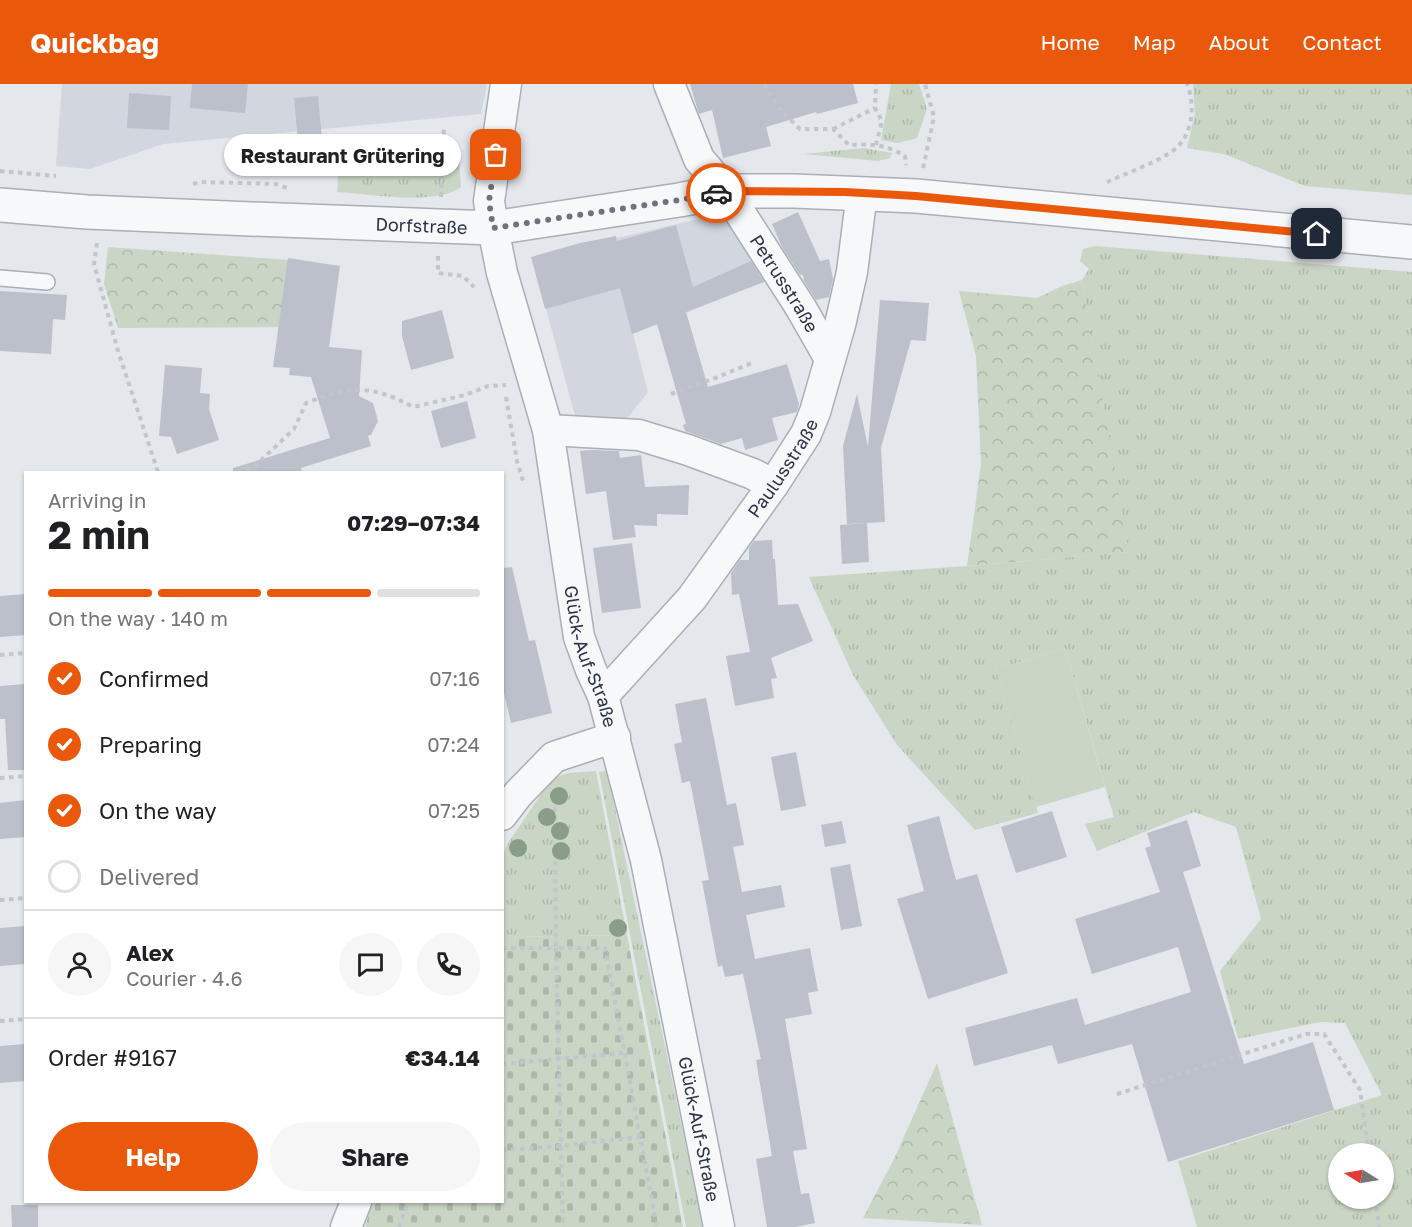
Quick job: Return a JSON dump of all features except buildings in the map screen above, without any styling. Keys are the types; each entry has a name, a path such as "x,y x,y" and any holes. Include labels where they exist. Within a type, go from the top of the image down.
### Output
{"street":[{"name":"Glück-Auf-Straße","path":"506,84 489,201 493,228 502,273 548,430 579,637 603,696 646,860 719,1227"},
{"name":"Petrusstraße","path":"669,84 699,159 726,191 801,308 830,359"},
{"name":"Dorfstraße","path":"0,205 439,228 493,228 726,191 862,193 911,181 1082,212 1412,242"},
{"name":"Paulusstraße","path":"603,696 692,598 773,485 806,434 815,412 852,272 862,193"},
{"path":"548,430 639,435 753,474 773,485"},
{"path":"504,812 518,794 554,757 615,737"},
{"path":"346,1227 356,1203"}],"lane":[{"path":"0,278 48,282"}],"path":[{"path":"764,84 781,111 800,129 833,129 875,108"},
{"path":"876,84 875,108 882,121 876,145"},
{"path":"911,181 934,117 925,84"},
{"path":"1082,212 1100,186 1173,152 1184,138 1191,123 1192,106 1187,84"},
{"path":"444,126 438,273 463,276 478,290"},
{"path":"833,129 849,145 876,145 893,148 905,156 911,181"},
{"path":"101,212 94,264 118,351 158,471"},
{"path":"671,394 754,362"},
{"path":"501,375 518,461 528,495"},
{"path":"240,471 254,467 294,429 306,403 332,392 360,389 390,394 414,407 488,386 533,380"},
{"path":"0,655 24,653"},
{"path":"554,757 563,1227"},
{"path":"0,778 24,776"},
{"path":"0,900 24,898"},
{"path":"504,948 605,948 657,1227"},
{"path":"0,1021 24,1019"},
{"path":"1117,1094 1306,1034 1324,1034 1360,1090 1367,1143"},
{"path":"504,1064 624,1053"},
{"path":"504,1150 640,1137"},
{"path":"399,1227 408,1203"},
{"path":"1377,1209 1380,1227"}],"shaded area":[{"path":"62,84 487,84 481,114 163,144 90,169 56,166"},
{"path":"729,212 773,278 633,334 648,392 622,425 575,416 534,264 539,256"}],"green space":[{"path":"891,84 919,84 927,109 917,138 898,143 881,140"},
{"path":"1193,84 1412,84 1412,195 1305,186 1224,154 1187,148 1195,114"},
{"path":"452,139 458,145 461,187 450,193 402,197 337,192 340,145"},
{"path":"863,148 892,153 890,158 878,161 804,154"},
{"path":"1095,246 1412,272 1412,1227 1197,1227 1178,1161 1382,1095 1345,1023 1320,1022 1238,1039 1220,971 1261,919 1236,827 1194,812 1097,851 1085,824 1114,817 1065,648 996,669 1038,813 975,830 897,745 853,675 809,577 1128,552 1082,280 1089,269 1080,261 1083,249"},
{"path":"108,247 290,260 282,327 118,328 104,284"},
{"path":"1082,280 1129,552 967,566 981,464 976,356 959,291 1037,298 1062,286"},
{"path":"1065,648 1105,787 1036,807 996,669"},
{"path":"596,771 627,935 504,937 504,852 552,778 569,773"},
{"path":"607,771 703,1227 686,1227 599,772"},
{"path":"627,935 683,1227 365,1227 373,1203 504,1203 504,937"},
{"path":"937,1063 982,1225 863,1218 894,1159"}],"way so far":[{"path":"496,155 489,201 493,228 716,193"}],"place":[{"name":"Restaurant Grütering","path":"496,155"}],"route":[{"path":"716,193 794,191 916,196 1317,234"}]}
